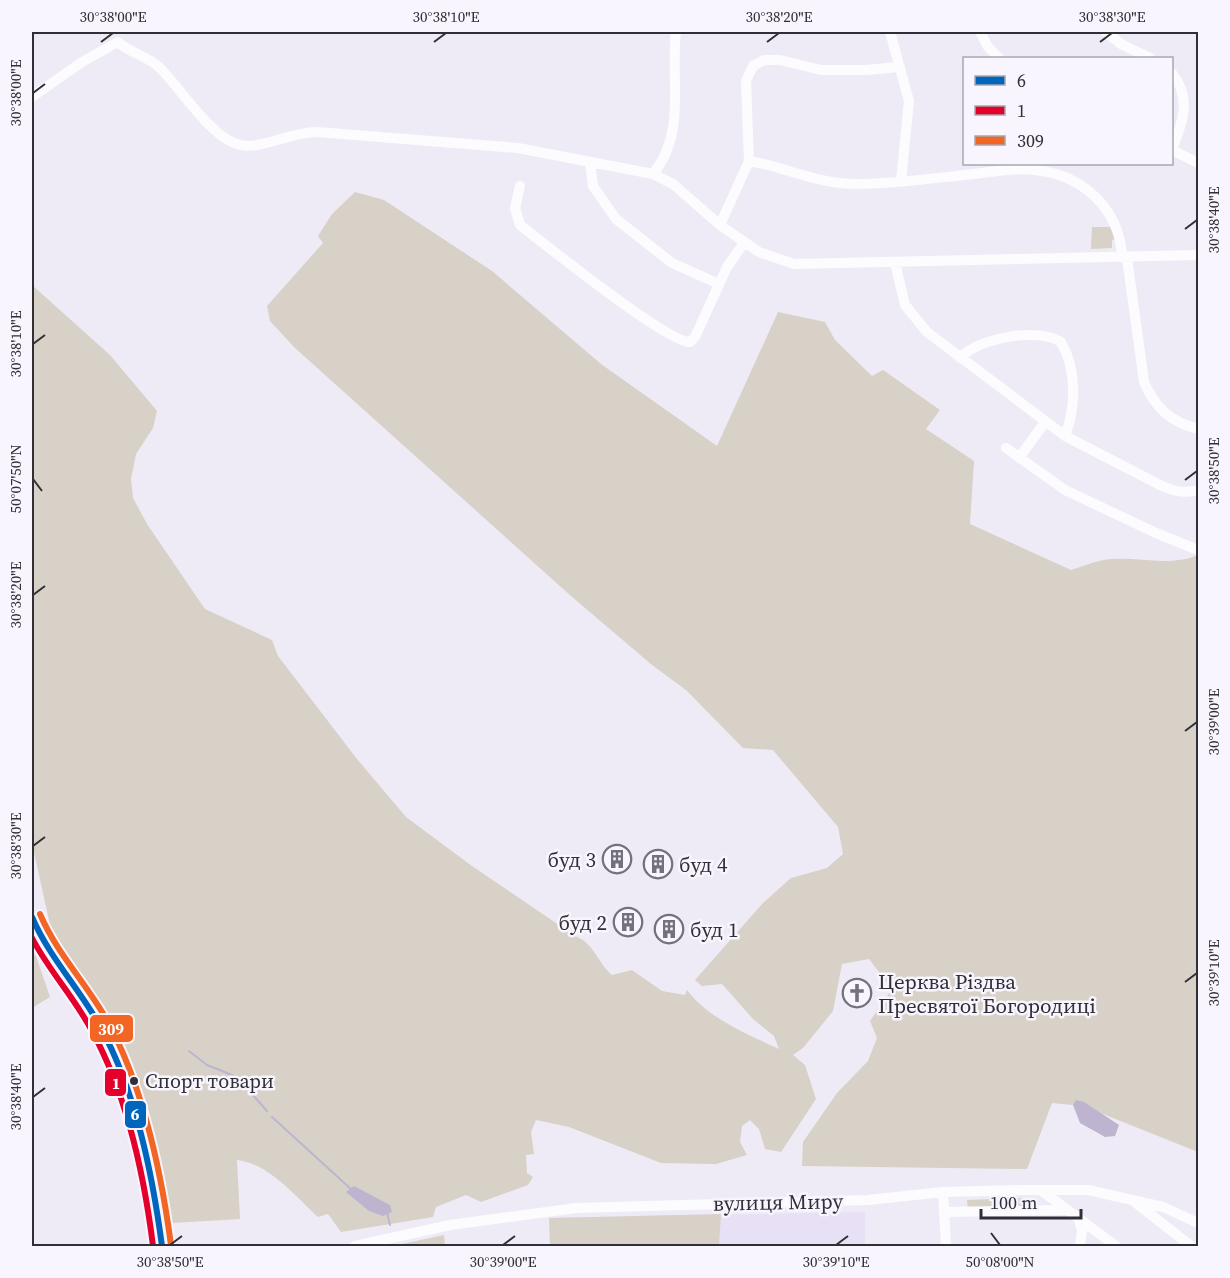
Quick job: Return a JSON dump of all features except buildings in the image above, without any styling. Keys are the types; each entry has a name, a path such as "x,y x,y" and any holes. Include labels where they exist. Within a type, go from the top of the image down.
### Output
{"main road":[{"path":"32,917 41,939 108,1042 123,1083 142,1151 162,1246"}],"street":[{"path":"653,174 666,153 676,120 676,32"},
{"path":"890,32 909,101 901,181"},
{"path":"980,32 988,47 998,57"},
{"path":"1106,32 1121,44 1148,57"},
{"path":"32,97 82,62 118,42 159,67 210,123 230,141 240,145 251,146 293,134 316,132 518,148 653,174 673,184 744,243 773,259 794,264 1198,255"},
{"path":"720,225 749,160 746,81 753,66 765,60 780,60 821,70 898,67"},
{"path":"1173,75 1182,93 1185,112 1173,147"},
{"path":"1173,150 1198,163"},
{"path":"749,160 828,182 855,184 901,181 1012,169 1041,170 1059,174 1086,189 1107,208 1118,230 1147,388 1159,409 1181,425 1198,429"},
{"path":"590,162 593,186 616,219 672,263 719,284"},
{"path":"520,186 515,208 520,225 632,309 682,342 690,342 695,338 719,284 744,243"},
{"path":"895,263 905,304 915,320 960,358 1045,422 1065,436 1122,467 1173,491 1189,493 1198,490"},
{"path":"960,358 981,342 1047,336 1060,342 1068,364 1074,400 1073,417 1065,436"},
{"path":"1019,458 1045,422"},
{"path":"1006,448 1065,490 1198,550"},
{"name":"вулиця Миру","path":"355,1246 450,1225 576,1208 868,1200 943,1192 1088,1190 1162,1207 1198,1223"},
{"path":"1042,1191 1064,1210 1116,1246"},
{"path":"943,1192 946,1246"},
{"path":"1133,1200 1191,1246"},
{"path":"944,1212 1064,1210"},
{"path":"1079,1220 1082,1231 1080,1246"}],"shaded area":[{"path":"355,192 384,200 492,271 601,364 717,446 778,312 825,322 835,340 872,376 883,370 940,410 926,429 974,461 970,524 1071,570 1103,560 1175,561 1198,555 1198,1152 1083,1106 1052,1103 1027,1169 802,1166 803,1142 837,1093 868,1061 877,1038 870,1021 892,989 869,959 842,964 833,1011 803,1048 793,1055 805,1065 816,1099 781,1152 765,1149 759,1129 750,1120 742,1126 740,1142 747,1155 716,1164 661,1163 569,1127 536,1120 531,1132 534,1154 526,1155 527,1173 533,1177 528,1185 481,1202 466,1195 436,1207 433,1217 341,1232 328,1214 318,1217 270,1174 260,1167 237,1160 240,1219 172,1223 136,1075 92,990 62,947 50,925 32,843 32,285 110,355 157,411 153,428 136,454 131,479 133,498 147,524 205,609 272,640 278,656 357,759 406,817 472,866 587,943 612,975 632,970 662,991 685,995 687,990 717,1017 779,1049 774,1036 753,1019 722,984 702,986 695,980 763,903 791,878 827,868 843,854 838,827 773,750 743,748 686,690 652,665 571,596 295,348 270,321 267,306 323,243 318,236 332,214"},
{"path":"1092,227 1113,227 1117,239 1112,240 1112,248 1091,249"},
{"path":"32,951 36,956 50,997 32,1008"},
{"path":"1076,1100 1084,1102 1119,1125 1115,1136 1105,1137 1080,1123 1073,1105"},
{"path":"354,1186 390,1205 392,1212 383,1216 369,1211 346,1192"},
{"path":"1024,1198 1025,1210 968,1212 967,1200"},
{"path":"865,1212 865,1246 550,1246 549,1218"},
{"path":"721,1214 719,1246 550,1246 549,1218"},
{"path":"444,1235 445,1246 393,1246"}],"waterway":[{"path":"189,1051 207,1065 237,1077 267,1111"},
{"path":"272,1117 352,1190"},
{"path":"387,1212 390,1225"}],"transit line":[{"name":"309","path":"40,914 63,956 108,1022 132,1075 156,1159 171,1245"},
{"name":"6","path":"32,917 47,946 100,1026 113,1051 141,1133 162,1246"},
{"name":"1","path":"32,938 85,1019 115,1081 139,1163 153,1246"}],"place":[{"name":"буд 3","path":"617,859"},
{"name":"буд 4","path":"658,864"},
{"name":"буд 2","path":"628,922"},
{"name":"буд 1","path":"669,929"},
{"name":"Церква Різдва Пресвятої Богородиці","path":"857,993"},
{"name":"Спорт товари","path":"134,1081"}]}
